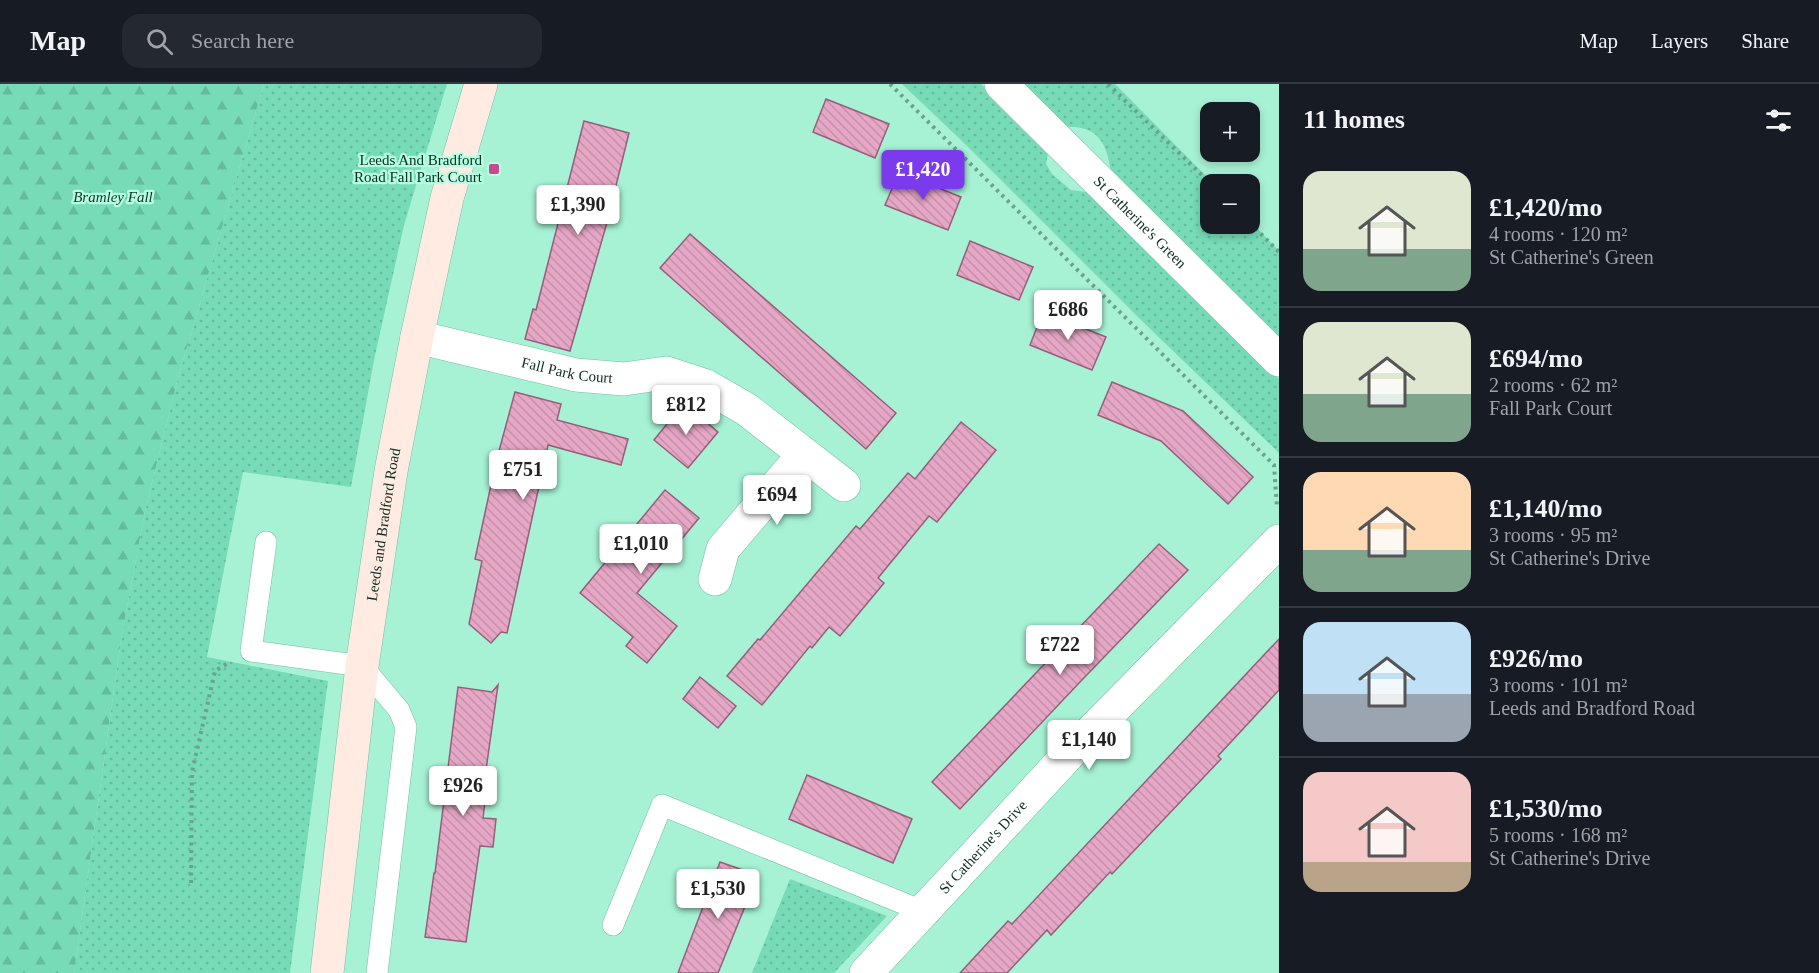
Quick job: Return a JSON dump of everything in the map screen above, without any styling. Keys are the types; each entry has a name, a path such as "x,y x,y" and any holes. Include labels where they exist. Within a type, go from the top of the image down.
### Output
{"main road":[{"name":"Leeds and Bradford Road","path":"327,973 362,666 391,471 447,198 482,84"}],"street":[{"name":"St Catherine's Green","path":"1001,84 1279,360"},
{"name":"Fall Park Court","path":"417,337 576,375 624,379 666,373 706,387 746,409 844,485"},
{"path":"715,579 723,549 804,454"},
{"name":"St Catherine's Drive","path":"866,973 1068,755 1279,542"}],"lane":[{"path":"266,542 251,651 362,666 399,710 406,727 377,973"},
{"path":"613,925 662,805 922,911"}],"path":[{"path":"890,84 1277,465 1279,542"},
{"path":"1108,84 1201,174"},
{"path":"1260,233 1279,252"},
{"path":"191,883 192,772 215,671 251,651"}],"green space":[{"name":"Bramley Fall","path":"0,84 264,84 178,378 145,511 121,640 74,973 0,973"},
{"path":"264,84 447,84 404,225 374,360 351,487 243,472 207,657 328,681 290,973 74,973 121,640 145,511 178,378"},
{"path":"902,84 981,84 1049,148 1046,164 1052,174 1071,190 1093,193 1279,379 1279,453 1143,322"},
{"path":"1020,84 1115,84 1204,174 1200,174 1200,234 1260,234 1260,231 1279,251 1279,340 1111,173 1107,152 1098,138 1085,129 1064,127"},
{"path":"790,879 887,916 834,973 752,973"}],"building":[{"path":"826,99 889,124 875,158 813,132"},
{"path":"584,121 629,133 606,226 570,351 525,339 533,309 536,310"},
{"path":"899,172 961,197 948,230 885,205"},
{"path":"690,234 896,413 866,449 660,268"},
{"path":"970,241 1033,267 1019,300 957,275"},
{"path":"1043,312 1106,337 1092,370 1030,345"},
{"path":"1112,382 1183,411 1253,477 1228,504 1161,441 1098,415"},
{"path":"515,392 561,404 557,420 628,439 621,465 548,445 507,633 501,632 491,643 469,624 482,561 475,559 496,462"},
{"path":"684,403 718,432 688,468 654,440"},
{"path":"961,422 996,450 937,522 929,516 878,578 884,583 840,636 829,627 812,648 810,646 762,705 727,676 856,526 860,529 908,473 915,479"},
{"path":"665,490 699,518 637,593 677,626 647,663 626,646 633,637 580,593"},
{"path":"1159,544 1188,570 960,809 932,782"},
{"path":"1279,639 1279,690 1218,756 1221,759 1112,874 1110,872 1051,935 1047,930 1007,973 960,973 1008,921 1012,924"},
{"path":"700,677 736,706 718,728 683,699"},
{"path":"498,685 484,784 487,784 483,818 496,819 493,847 480,846 466,942 425,937 458,687 492,692"},
{"path":"807,775 912,819 893,863 789,819"},
{"path":"720,862 757,875 718,973 678,973"}],"place":[{"name":"Leeds And Bradford Road Fall Park Court","path":"494,169"}]}
